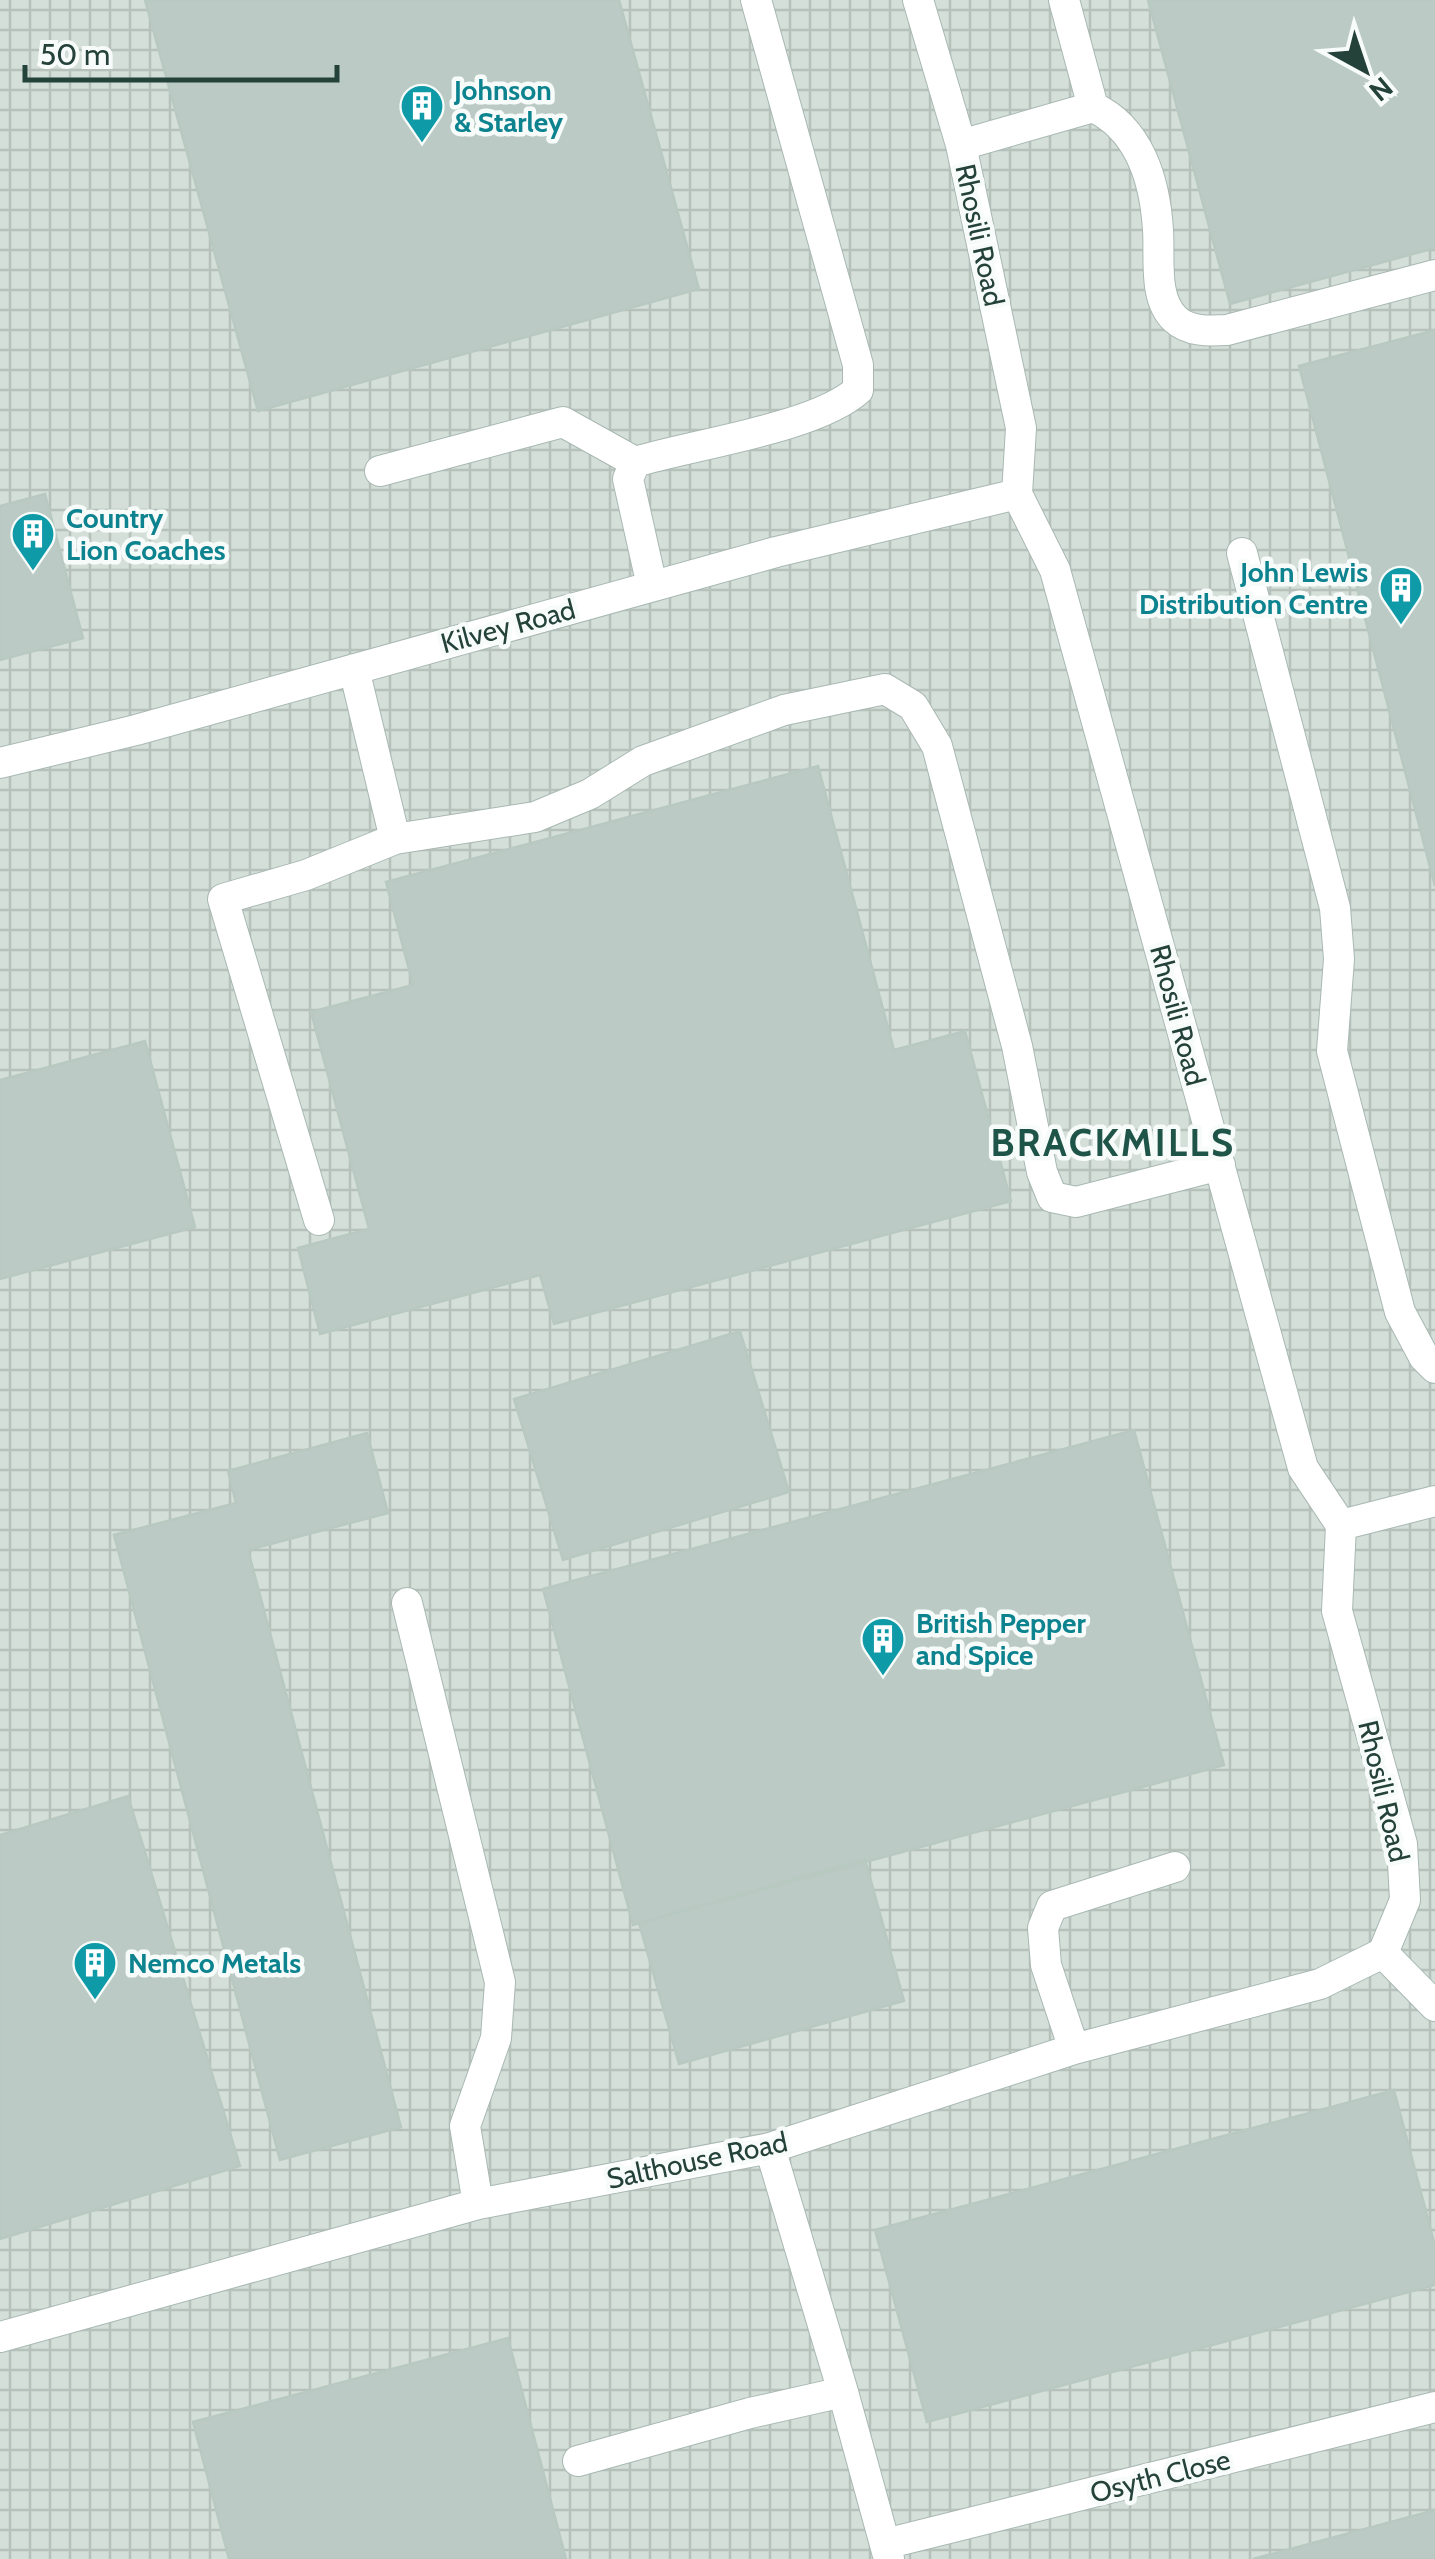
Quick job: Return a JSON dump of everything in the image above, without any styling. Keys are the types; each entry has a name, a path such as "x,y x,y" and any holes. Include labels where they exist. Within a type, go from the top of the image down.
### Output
{"street":[{"path":"380,470 563,422 636,462 783,424 844,402 858,390 858,365 756,0"},
{"name":"Rhosili Road","path":"918,0 961,145 1021,428 1017,494 1055,570 1303,1468 1341,1525 1338,1611 1402,1844 1405,1900 1384,1953"},
{"path":"1064,0 1092,108"},
{"path":"961,145 1092,108 1114,120 1139,151 1152,190 1158,227 1158,276 1164,301 1173,318 1186,327 1226,330 1435,275"},
{"path":"636,462 628,479 652,586"},
{"name":"Kilvey Road","path":"0,762 136,730 776,552 1017,494"},
{"path":"1242,553 1334,908 1340,959 1332,1051 1400,1312 1435,1368"},
{"path":"354,669 394,838"},
{"path":"319,1220 223,899 306,875 394,838 535,817 590,794 643,761 784,710 886,689 914,706 937,746 1017,1046 1042,1172 1052,1197 1076,1202 1220,1165"},
{"path":"1341,1525 1435,1500"},
{"path":"408,1603 500,1982 496,2038 465,2126 478,2204"},
{"path":"1074,2049 1046,1965 1043,1928 1052,1906 1174,1866"},
{"path":"1384,1953 1435,2006"},
{"name":"Salthouse Road","path":"0,2337 478,2204 770,2148 1074,2049 1320,1984 1384,1953"},
{"name":"Osyth Close","path":"770,2148 887,2552 1435,2407"},
{"path":"578,2461 842,2392"}],"shaded area":[{"path":"0,0 1435,0 1435,2559 0,2559"}],"building":[{"name":"Johnson & Starley","path":"145,0 619,0 699,289 258,411"},
{"path":"1148,0 1435,0 1435,248 1230,304"},
{"name":"John Lewis Distribution Centre","path":"1435,330 1435,886 1299,366"},
{"name":"Country Lion Coaches","path":"45,494 83,638 0,660 0,506"},
{"path":"818,766 894,1050 965,1031 1011,1201 554,1324 540,1275 320,1334 298,1248 369,1229 311,1012 413,985 386,882"},
{"path":"145,1041 195,1227 0,1279 0,1080"},
{"path":"740,1331 789,1492 563,1560 514,1399"},
{"name":"British Pepper and Spice","path":"1134,1430 1224,1765 633,1925 543,1589"},
{"path":"367,1433 388,1513 248,1550 401,2127 280,2160 114,1535 236,1503 228,1471"},
{"name":"Nemco Metals","path":"128,1796 240,2166 0,2239 0,1835"},
{"path":"865,1859 904,2001 679,2064 639,1923"},
{"path":"1394,2090 1435,2246 1435,2285 927,2422 875,2230"},
{"path":"508,2338 566,2559 229,2559 193,2422"},
{"path":"1435,2510 1435,2559 1253,2559"}],"place":[{"name":"Johnson & Starley","path":"422,144"},
{"name":"Country Lion Coaches","path":"33,572"},
{"name":"John Lewis Distribution Centre","path":"1401,626"},
{"name":"British Pepper and Spice","path":"883,1677"},
{"name":"Nemco Metals","path":"95,2001"}],"district":[{"name":"BRACKMILLS","path":"1113,1143"}]}
